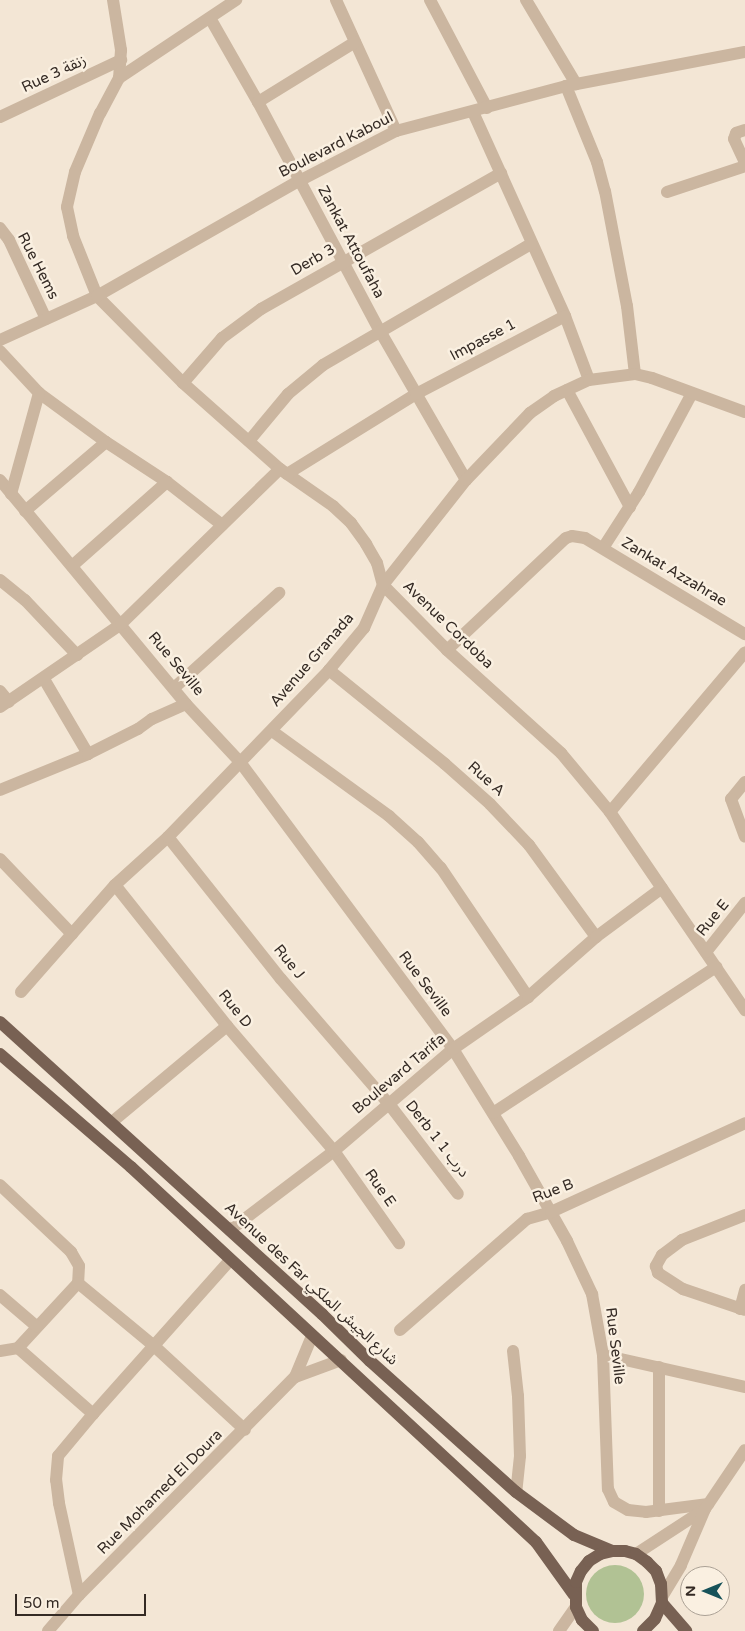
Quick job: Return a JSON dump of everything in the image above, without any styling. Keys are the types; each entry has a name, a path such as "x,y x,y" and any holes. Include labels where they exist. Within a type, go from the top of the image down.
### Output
{"main road":[{"name":"Avenue des Far شارع الجيش الملكي","path":"0,1022 516,1492 574,1535 612,1551"},
{"path":"0,1054 131,1167 536,1542 575,1601 582,1620 593,1631"},
{"path":"575,1601 576,1582 581,1570 589,1561 600,1554 612,1551 625,1551 636,1554 656,1572 662,1600 686,1631"},
{"path":"643,1631 654,1619 662,1600"}],"street":[{"path":"97,296 73,236 66,207 75,172 100,114 119,78 121,60 120,36 113,0"},
{"path":"119,78 236,0"},
{"path":"336,0 396,131"},
{"path":"430,0 488,108"},
{"path":"526,0 571,85 597,162 605,190 627,306 635,374"},
{"name":"Zankat Attoufaha","path":"210,18 258,102 380,331 466,480"},
{"path":"258,102 355,42"},
{"name":"Boulevard Kaboul","path":"0,340 97,296 299,181 396,131 571,85 745,52"},
{"name":"Rue 3 زنقة","path":"0,117 121,60"},
{"path":"473,112 565,316 589,380"},
{"path":"667,192 745,164 734,142 736,133 745,130"},
{"name":"Derb 3","path":"183,383 222,338 240,324 342,262 501,172"},
{"name":"Rue Hems","path":"0,228 4,241 46,319"},
{"path":"249,441 288,394 323,365 380,331 454,291 531,244"},
{"name":"Avenue Cordoba","path":"97,296 183,383 283,471 333,506 351,523 377,563 383,585 447,650 561,753 610,812 716,967 744,1004"},
{"name":"Impasse 1","path":"4,704 44,679 121,624 222,525 283,471 416,394 565,316"},
{"path":"0,351 39,393 106,442 167,482 222,525"},
{"name":"Avenue Granada","path":"21,992 115,885 168,837 329,670 364,628 383,585 466,480 530,413 554,396 589,380 635,374 652,378 745,412"},
{"path":"567,390 630,507"},
{"path":"11,494 39,393"},
{"path":"603,548 630,507 692,393"},
{"path":"25,511 106,442"},
{"name":"Rue Seville","path":"0,480 186,704 240,762 454,1049 493,1113 551,1212 592,1294 603,1355 608,1489 611,1498 614,1502 628,1510 659,1511 707,1506"},
{"path":"72,566 167,482"},
{"name":"Zankat Azzahrae","path":"447,650 566,538 585,538 745,634"},
{"path":"0,580 25,600 77,655"},
{"path":"174,688 279,593"},
{"path":"610,812 745,652"},
{"name":"Rue A","path":"329,670 490,804 529,845 596,937"},
{"path":"44,679 88,754"},
{"path":"0,691 4,704"},
{"path":"0,790 88,754 186,704"},
{"path":"272,731 389,816 418,842 441,868 528,996"},
{"path":"745,782 731,799 745,837"},
{"name":"Rue J","path":"168,837 281,979 389,1104"},
{"path":"0,858 72,934"},
{"name":"Rue D","path":"115,885 227,1026 334,1151"},
{"name":"Boulevard Tarifa","path":"230,1230 334,1151 454,1049 528,996 596,937 662,888"},
{"name":"Rue E","path":"706,952 745,904"},
{"path":"493,1113 716,967"},
{"path":"112,1122 227,1026"},
{"name":"Derb 1 درب 1","path":"389,1104 458,1194"},
{"name":"Rue B","path":"400,1330 527,1219 551,1212 745,1123"},
{"name":"Rue E","path":"334,1151 399,1244"},
{"path":"0,1185 74,1255 79,1266 78,1283 36,1326 18,1348 0,1351"},
{"path":"745,1215 682,1240 662,1255 656,1266 658,1273 677,1286 743,1310 745,1290"},
{"path":"79,1595 59,1504 56,1467 58,1456 153,1345 230,1260"},
{"path":"78,1283 153,1345 245,1430"},
{"path":"0,1295 36,1326"},
{"name":"Rue Mohamed El Doura","path":"48,1631 79,1595 245,1430 295,1377 312,1336"},
{"path":"18,1348 93,1414"},
{"path":"513,1351 518,1396 520,1456 516,1492"},
{"path":"603,1355 745,1387"},
{"name":"Rue Mohamed El Doura","path":"295,1377 341,1360"},
{"path":"659,1367 659,1511"},
{"path":"662,1600 681,1565 707,1506 745,1450"},
{"path":"636,1554 707,1506"},
{"path":"559,1631 575,1601"}],"green space":[{"path":"615,1565 626,1567 639,1578 644,1594 642,1605 631,1618 615,1623 604,1621 591,1610 586,1594 588,1583 599,1570"}]}
